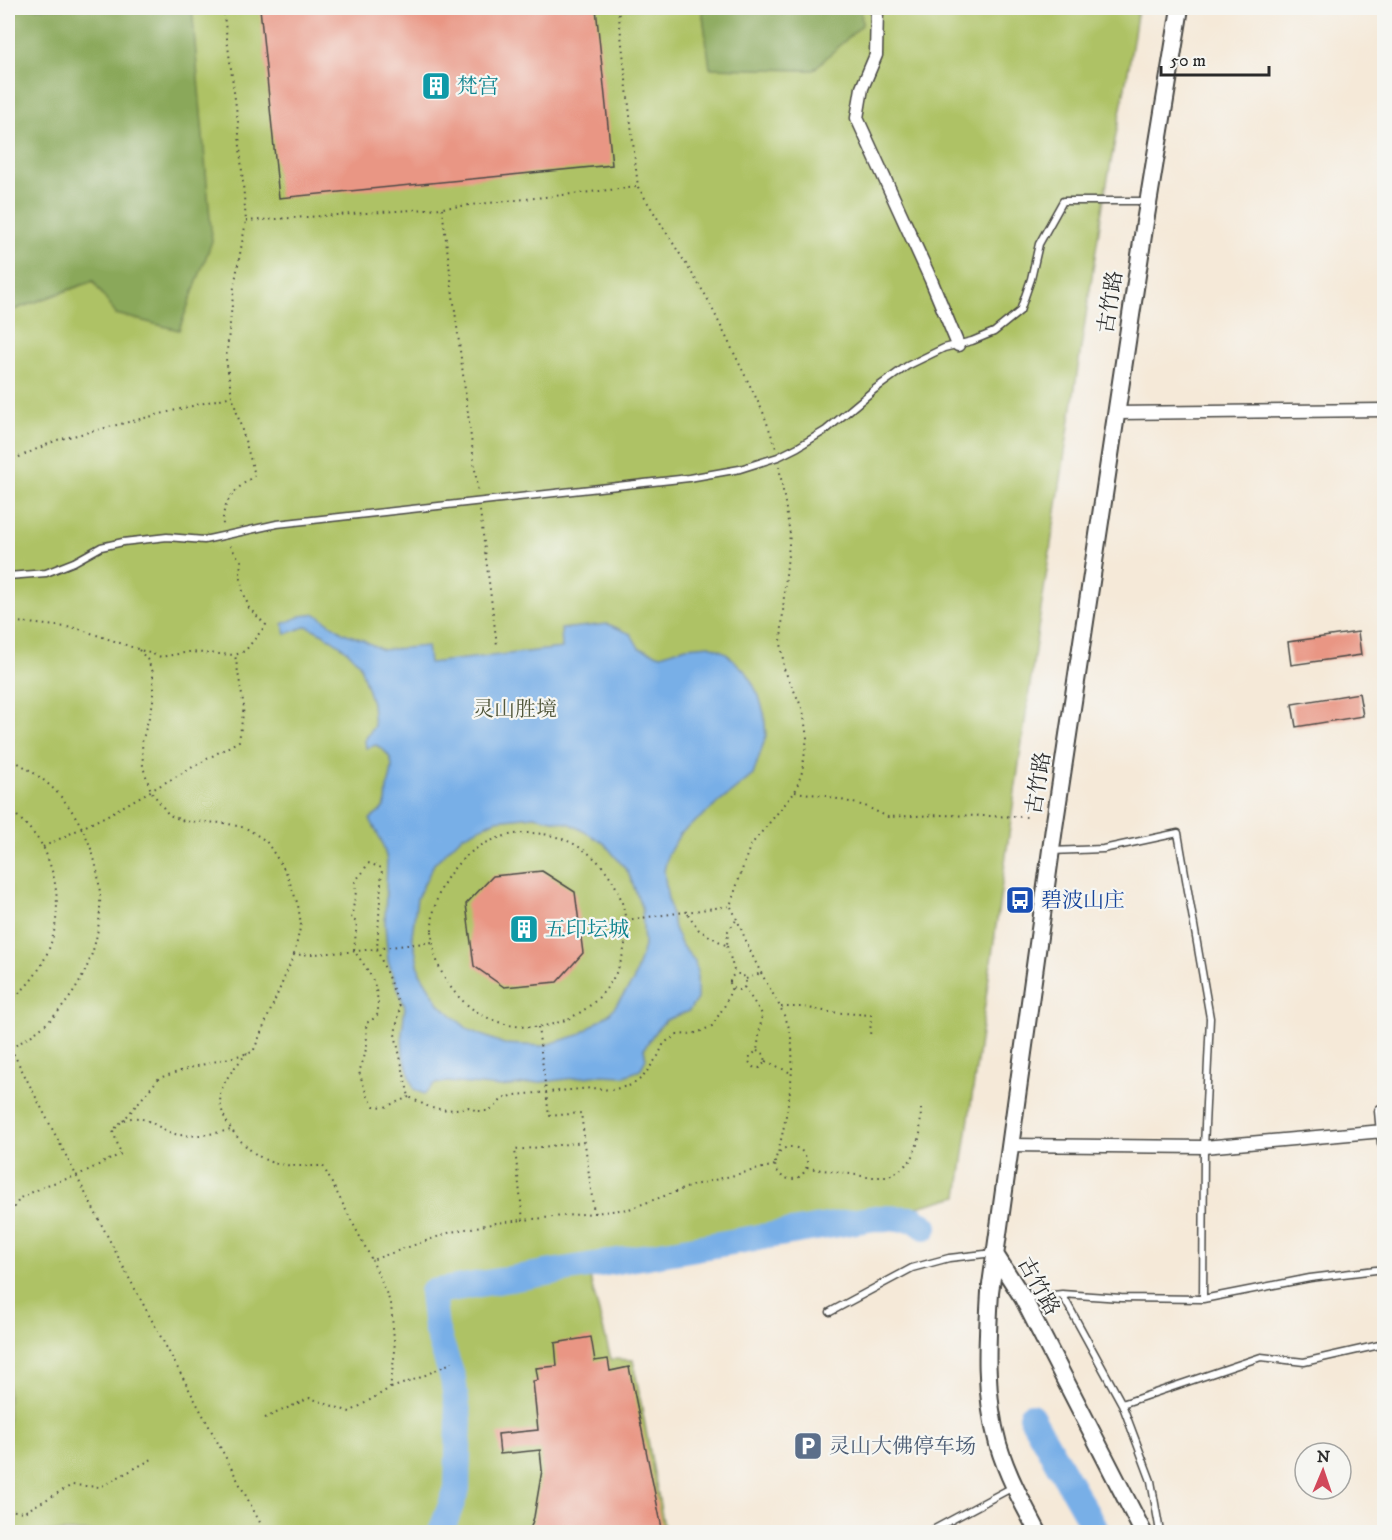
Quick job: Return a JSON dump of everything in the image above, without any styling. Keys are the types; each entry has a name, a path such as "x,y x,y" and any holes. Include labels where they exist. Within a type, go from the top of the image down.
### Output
{"main road":[{"name":"古竹路","path":"1143,1533 1023,1298 994,1253 1050,851 1148,201 1180,8"},
{"path":"994,1253 986,1355 989,1400 998,1444 1013,1486 1038,1533"}],"street":[{"path":"877,8 876,55 862,88 857,118 927,269 958,345"},
{"path":"1116,413 1384,410"},
{"path":"1010,1145 1204,1147 1384,1137 1381,1111 1384,1111"}],"lane":[{"path":"8,576 46,573 75,562 101,547 123,542 167,537 204,540 276,524 689,478 740,469 778,457 826,430 875,389 908,366 944,348 972,341 994,332 1020,311 1031,279 1039,244 1064,201 1148,201"},
{"path":"1050,851 1103,849 1178,833 1210,1018 1204,1147 1203,1299"},
{"path":"830,1312 912,1268 949,1258 994,1253"},
{"path":"1023,1298 1062,1294 1121,1298 1203,1299 1310,1278 1384,1269"},
{"path":"1062,1294 1122,1404 1151,1481 1160,1533"},
{"path":"1122,1404 1261,1357 1304,1362 1384,1344"},
{"path":"929,1533 1013,1486"}],"path":[{"path":"8,621 76,628 161,657 189,651 235,655 245,651 266,624 249,608 240,574 241,561 230,547 222,522 225,503 238,487 255,475 232,396 226,359 234,287 246,221 238,122 223,8"},
{"path":"618,8 638,187 706,296 764,412 778,457 784,487 790,534 784,596 782,642 784,669 803,710 807,738 795,792 750,846 730,906 744,940 788,1024 792,1050 791,1073 784,1130 778,1153 775,1165 779,1175 790,1180 800,1177 807,1168 807,1157 799,1148 788,1147 778,1153"},
{"path":"246,221 442,208 638,187"},
{"path":"442,208 497,645"},
{"path":"8,462 57,440 232,396"},
{"path":"8,1218 20,1198 47,1185 76,1176 121,1154 113,1131 159,1078 253,1052 294,955 301,924 298,904 286,872 267,840 246,828 224,823 184,821 169,815 151,791 142,767 142,742 153,703 153,672 147,659 139,650"},
{"path":"43,847 151,791 239,741 244,707 235,655"},
{"path":"8,757 34,772 62,797 82,828 96,862 101,899 98,935 86,970 67,1002 41,1028 9,1048"},
{"path":"795,792 826,796 865,806 888,817 940,815 1030,817"},
{"path":"8,808 24,821 43,847 55,877 58,909 53,940 39,970 8,1002"},
{"path":"529,832 553,835 574,844 594,857 610,874 621,895 626,920 627,940 612,982 598,999 580,1013 560,1022 538,1027 516,1026 496,1021 468,1005 447,982 437,963 432,942 432,919 438,896 448,875 464,857 483,844 506,835 529,832"},
{"path":"409,1097 394,1034 400,1007 377,948 382,868 368,863 355,881 356,892 351,919 357,922 354,951 369,970 378,1002 378,1014 366,1023 367,1044 359,1072 367,1095 374,1106 385,1107 409,1097 431,1108 449,1110 468,1107 477,1111 488,1111 502,1099 515,1095 592,1088 611,1090 632,1085 643,1077 658,1056 663,1043 677,1035 697,1033 712,1026 725,1005 732,987 730,979 735,974"},
{"path":"626,920 730,906"},
{"path":"687,913 699,930 727,946"},
{"path":"735,974 727,946 728,931 737,919"},
{"path":"294,955 432,942"},
{"path":"746,979 761,973"},
{"path":"735,974 743,975 746,979"},
{"path":"746,979 744,987 762,1014 757,1051 750,1056 749,1062 753,1067 760,1068 766,1061"},
{"path":"732,987 738,990 744,987"},
{"path":"780,1007 803,1006 829,1012 871,1015 870,1038"},
{"path":"538,1027 549,1116 581,1113 594,1213"},
{"path":"8,1043 265,1533"},
{"path":"757,1051 764,1054 766,1061 791,1073"},
{"path":"247,1053 229,1074 221,1093 222,1113 231,1130 249,1149 269,1162 296,1166 323,1166 372,1260 391,1304 395,1352 390,1388"},
{"path":"807,1168 867,1178 887,1177 899,1171 912,1159 920,1136 921,1109"},
{"path":"123,1121 134,1118 149,1120 175,1134 203,1135 231,1130"},
{"path":"523,1220 515,1150 585,1142"},
{"path":"372,1260 451,1232 496,1223 629,1209 694,1185 775,1165"},
{"path":"265,1418 310,1398 350,1412 390,1388 419,1378 457,1360"},
{"path":"8,1510 24,1512 72,1485 100,1487 154,1458"}],"green space":[{"path":"8,8 192,8 212,241 179,330 116,314 93,281 8,312"},
{"name":"灵山胜境","path":"192,8 702,8 711,68 813,70 861,25 861,8 1138,8 1103,204 1038,629 958,1196 899,1212 586,1263 611,1359 633,1360 665,1532 8,1532 8,312 93,281 116,314 197,73"},
{"path":"702,8 861,8 862,25 813,70 710,68"}],"water":[{"path":"316,614 344,633 382,650 427,646 429,663 562,648 561,629 608,624 631,634 639,648 661,655 686,647 710,645 726,653 747,673 759,696 764,713 766,736 753,775 680,834 668,854 664,871 674,928 682,946 695,961 697,999 689,1011 666,1020 654,1033 644,1049 646,1059 640,1070 625,1076 600,1075 501,1087 447,1082 435,1084 424,1094 414,1089 403,1054 402,1033 405,1007 388,961 385,924 387,860 382,842 370,819 385,805 392,763 383,749 376,745 366,748 365,740 374,726 372,703 359,663 344,648 307,626 286,634 283,624 301,616","holes":["534,816 571,824 604,843 628,872 642,908 644,946 633,982 610,1013 579,1035 542,1046 504,1044 469,1030 440,1005 420,973 412,935 417,898 434,864 461,837 496,820"]}],"building":[{"name":"梵宫","path":"260,8 596,8 612,165 279,198"},
{"path":"1358,632 1361,655 1291,665 1288,642"},
{"path":"1359,693 1363,716 1296,727 1292,704"},
{"name":"五印坛城","path":"542,871 575,892 583,953 557,982 504,987 474,966 466,904 493,876"},
{"path":"591,1337 595,1361 608,1359 610,1371 629,1367 663,1533 529,1533 542,1470 540,1450 500,1454 498,1434 538,1430 533,1381 538,1380 536,1368 557,1366 555,1343"}],"waterway":[{"path":"441,1532 457,1489 459,1419 453,1379 436,1328 432,1292 875,1218 914,1219 925,1227"},
{"path":"1031,1416 1097,1532"}],"place":[{"name":"梵宫","path":"436,86"},
{"name":"碧波山庄","path":"1020,900"},
{"name":"五印坛城","path":"524,929"},
{"name":"灵山大佛停车场","path":"808,1446"}]}
